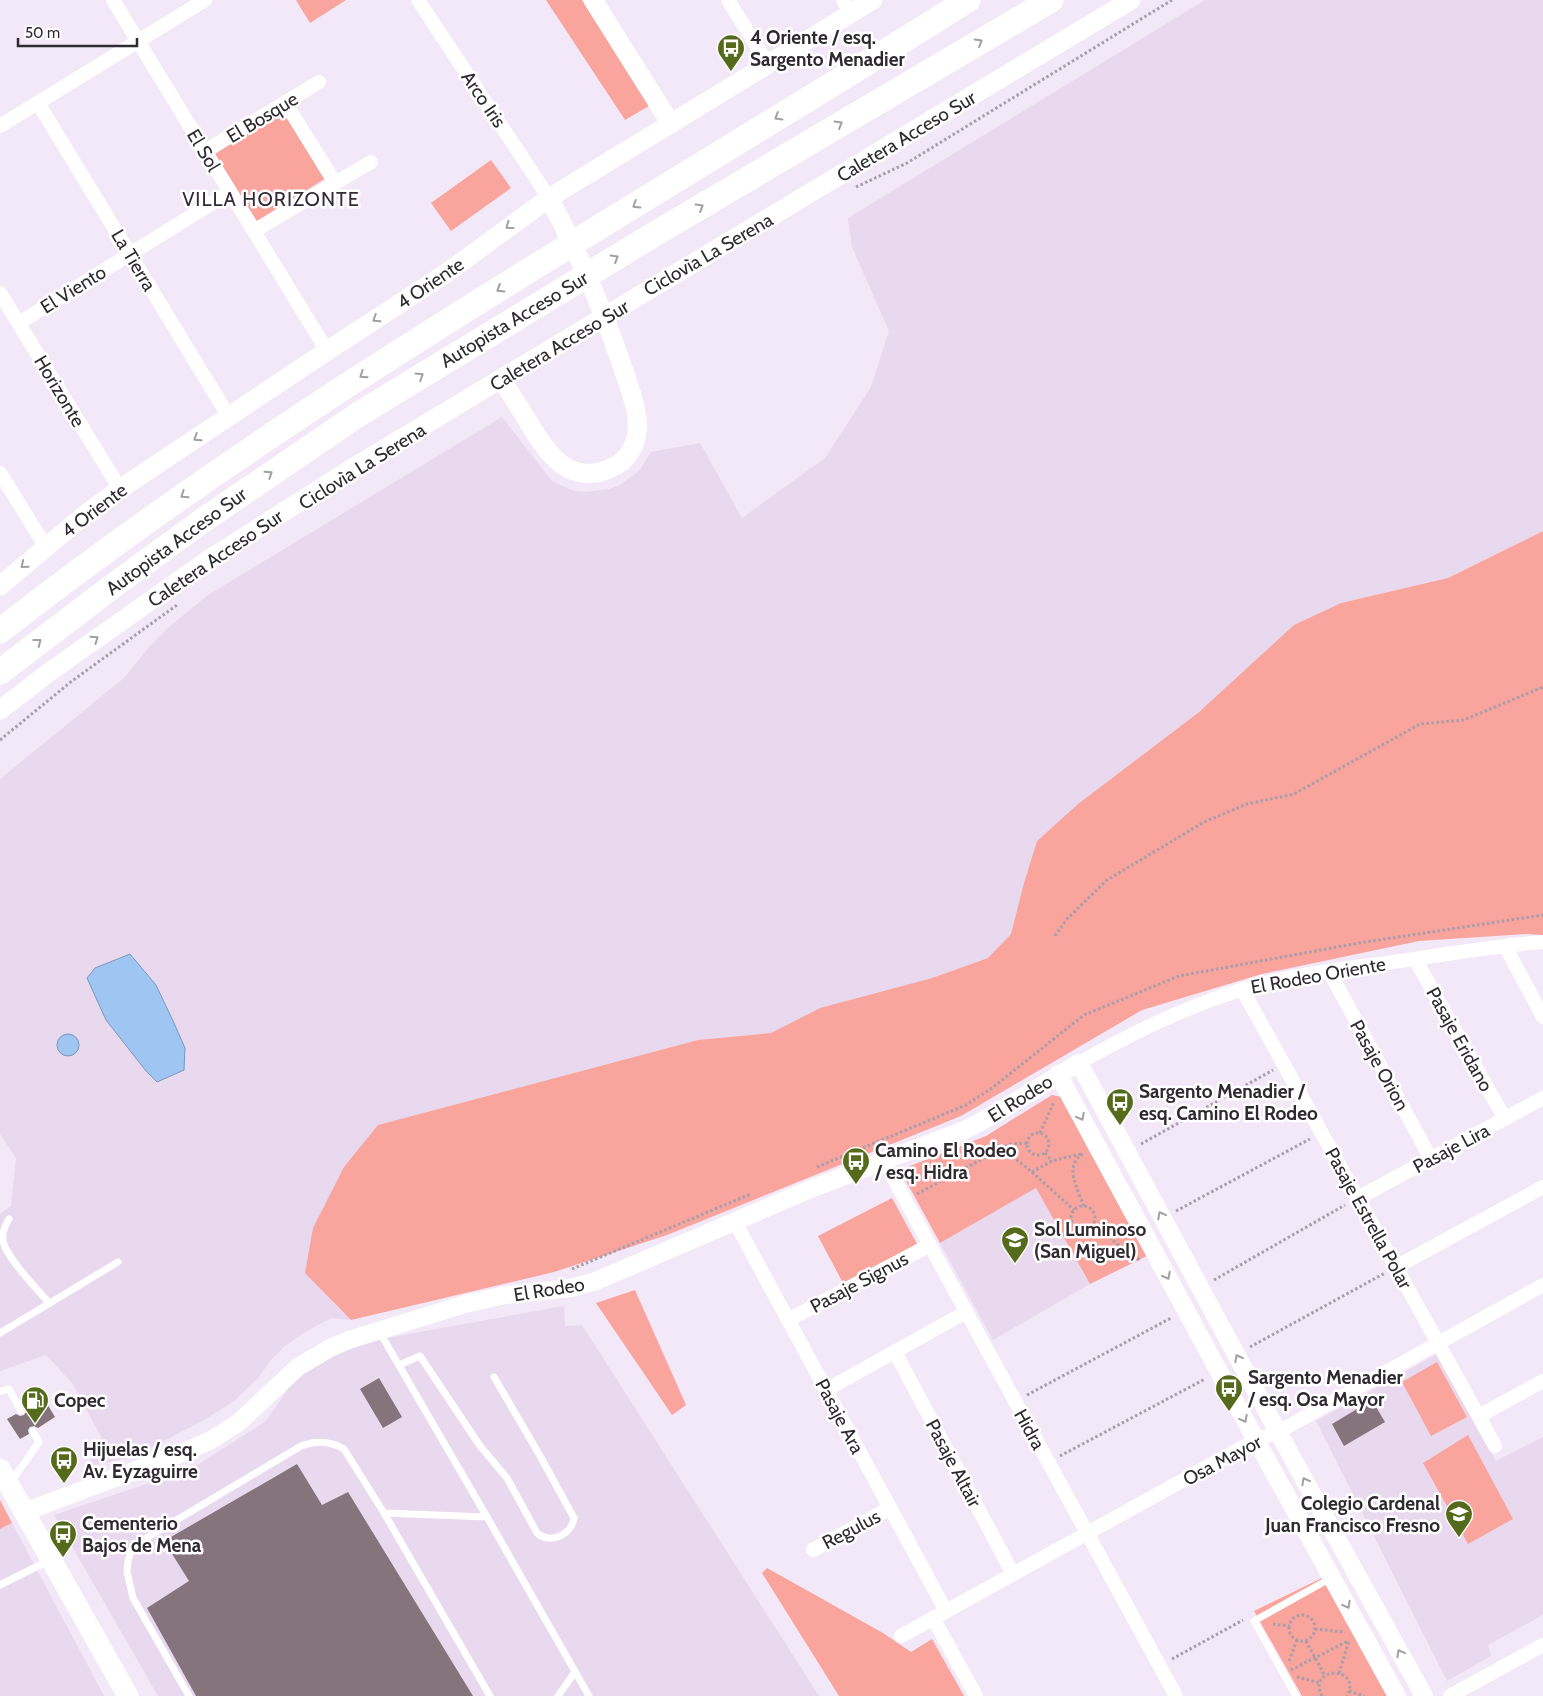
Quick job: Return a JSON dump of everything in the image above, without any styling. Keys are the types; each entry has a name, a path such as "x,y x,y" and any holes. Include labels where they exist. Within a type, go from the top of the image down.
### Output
{"highway":[{"name":"Autopista Acceso Sur","path":"0,631 40,599 166,508 402,349 968,0"},
{"name":"Autopista Acceso Sur","path":"0,672 202,521 359,414 658,232 1051,0"}],"main road":[{"path":"592,0 670,124"},
{"name":"4 Oriente","path":"0,586 87,513 120,489 445,274 549,198 768,64 847,7 873,0"},
{"name":"Caletera Acceso Sur","path":"0,710 48,673 211,558 351,469 502,380 1131,0"},
{"path":"502,380 548,453 564,466 576,472 599,472 616,465 625,458 633,447 638,430 636,410 619,357 585,269 549,198"},
{"path":"4,1476 128,1696"}],"street":[{"name":"El Sol","path":"113,0 327,351"},
{"path":"0,126 205,0"},
{"name":"Arco Iris","path":"418,0 549,198"},
{"path":"728,0 768,64"},
{"name":"El Bosque","path":"205,151 319,82"},
{"path":"285,102 334,183"},
{"name":"La Tierra","path":"38,103 229,417"},
{"path":"254,231 371,162"},
{"name":"El Viento","path":"19,323 230,192"},
{"name":"Horizonte","path":"0,293 120,489"},
{"path":"0,473 46,548"},
{"name":"El Rodeo Oriente","path":"1079,1062 1160,1020 1198,1004 1242,989 1292,977 1329,971 1543,942"},
{"path":"1505,946 1543,1017"},
{"name":"Pasaje Eridano","path":"1415,958 1504,1119"},
{"name":"Pasaje Orion","path":"1329,971 1431,1159"},
{"name":"Pasaje Estrella Polar","path":"1242,989 1495,1446"},
{"path":"1079,1062 1278,1432 1424,1696"},
{"name":"El Rodeo","path":"24,1512 182,1453 211,1440 238,1423 286,1377 312,1358 349,1340 485,1299 571,1288 590,1283 808,1190 976,1125 1079,1062"},
{"path":"1058,1074 1397,1696"},
{"name":"Pasaje Lira","path":"1358,1198 1543,1098"},
{"name":"Hidra","path":"884,1161 1176,1696"},
{"path":"1396,1267 1543,1187"},
{"name":"Pasaje Ara","path":"735,1222 946,1611"},
{"name":"Pasaje Signus","path":"788,1320 930,1245"},
{"name":"Osa Mayor","path":"901,1636 1256,1440 1278,1432 1543,1285"},
{"path":"826,1390 966,1312"},
{"name":"Pasaje Altair","path":"895,1352 1013,1574"},
{"path":"1479,1416 1543,1381"},
{"name":"Regulus","path":"812,1550 890,1508"},
{"path":"933,1618 976,1696"},
{"path":"1450,1696 1543,1645"}],"lane":[{"path":"9,1219 4,1227 2,1240 7,1252 49,1304"},
{"path":"0,1334 118,1262"},
{"path":"378,1331 589,1696"},
{"path":"398,1365 420,1356 480,1446 507,1478 537,1533 543,1538 558,1537 573,1525 574,1518 544,1462 494,1377"},
{"path":"0,1391 9,1389 21,1411"},
{"path":"4,1476 39,1442 33,1431"},
{"path":"189,1696 132,1598 127,1572 133,1546 301,1446 318,1442 336,1445 344,1449 384,1513 490,1696"},
{"path":"384,1513 487,1517"},
{"path":"0,1585 51,1560"},
{"path":"1296,1696 1254,1621 1332,1578"},
{"path":"558,1696 575,1672"}],"path":[{"path":"850,190 907,163 1172,0"},
{"path":"0,740 72,681 179,603"},
{"path":"1055,936 1067,920 1106,880 1204,822 1247,804 1294,794 1420,724 1464,720 1543,687"},
{"path":"1127,1152 1283,1064"},
{"path":"1040,1133 1054,1101"},
{"path":"1040,1133 1046,1137 1049,1143 1045,1153 1038,1155 1032,1153 1027,1143 1030,1136 1040,1133"},
{"path":"1163,1218 1321,1133"},
{"path":"993,1141 1032,1172 1074,1210"},
{"path":"906,1200 1010,1144 1027,1143"},
{"path":"1045,1153 1052,1161"},
{"path":"1032,1172 1052,1161 1084,1154 1075,1161 1073,1174 1074,1185 1084,1206"},
{"path":"1200,1288 1358,1198"},
{"path":"1080,1206 1091,1208 1095,1214 1095,1222 1090,1228 1081,1230 1074,1226 1071,1218 1074,1210 1080,1206"},
{"path":"1236,1354 1396,1267"},
{"path":"1016,1401 1172,1318"},
{"path":"1049,1463 1206,1379"},
{"path":"1302,1615 1310,1618 1315,1625 1312,1638 1297,1640 1292,1636 1289,1628 1290,1624 1295,1618 1302,1615"},
{"path":"1160,1666 1252,1616 1254,1621"},
{"path":"1315,1629 1345,1632"},
{"path":"1284,1673 1297,1640"},
{"path":"1306,1640 1325,1676"},
{"path":"1284,1673 1349,1640 1339,1673"},
{"path":"1284,1673 1320,1683"},
{"path":"1322,1696 1320,1683 1325,1676 1330,1673 1339,1673 1347,1679 1349,1684 1347,1696"},
{"path":"1349,1692 1364,1696"}],"shaded area":[{"path":"296,0 346,0 310,23"},
{"path":"546,0 582,0 649,106 625,120"},
{"path":"1205,0 1543,0 1543,531 1448,578 1341,603 1078,804 1037,841 1011,934 988,958 932,978 820,1008 771,1033 698,1040 378,1125 332,1302 351,1320 332,1318 299,1336 270,1361 259,1377 234,1401 204,1420 133,1457 87,1467 102,1439 73,1384 46,1355 0,1371 0,1214 11,1206 16,1158 0,1134 0,779 124,678 151,645 169,627 208,595 502,417 552,481 574,491 586,492 609,489 620,485 639,471 651,452 700,443 742,518 825,458 871,387 889,331 852,247 848,218"},
{"path":"284,111 326,178 257,221 215,154"},
{"path":"491,160 511,188 451,231 431,203"},
{"path":"1543,531 1543,935 1526,934 1419,941 1262,974 1142,1010 961,1116 667,1235 554,1272 351,1320 305,1273 313,1228 344,1167 378,1125 698,1040 771,1033 820,1008 932,978 988,958 1011,934 1037,841 1078,804 1199,712 1294,625 1341,603 1448,578"},
{"path":"1052,1095 1061,1097 1151,1254 1090,1284 1036,1188 940,1243 900,1170 986,1136"},
{"name":"Sol Luminoso (San Miguel)","path":"1036,1188 1090,1284 993,1340 940,1243"},
{"path":"892,1198 917,1244 843,1283 818,1236"},
{"path":"635,1290 686,1405 672,1415 596,1303"},
{"path":"564,1306 565,1326 582,1325 819,1696 158,1696 54,1515 191,1469 266,1421 299,1373 330,1354 364,1342"},
{"name":"Colegio Cardenal Juan Francisco Fresno","path":"1437,1354 1496,1461 1543,1437 1543,1615 1488,1645 1491,1656 1447,1681 1316,1421"},
{"path":"1437,1362 1467,1417 1431,1436 1402,1382"},
{"path":"1468,1435 1513,1519 1468,1544 1423,1463"},
{"path":"0,1500 12,1523 0,1529"},
{"path":"12,1523 104,1696 0,1696 0,1529"},
{"path":"767,1568 883,1633 911,1652 932,1639 964,1696 839,1696 762,1573"},
{"path":"1324,1577 1388,1696 1302,1696 1254,1611"}],"water":[{"path":"130,954 156,985 185,1048 184,1070 157,1082 146,1071 106,1020 87,978 95,968"},
{"path":"64,1034 72,1034 79,1041 79,1049 72,1056 64,1056 57,1049 57,1041"}],"building":[{"path":"379,1378 402,1417 383,1428 360,1389"},
{"path":"43,1397 55,1417 38,1428 30,1427 28,1430 29,1434 20,1439 7,1419 16,1414 24,1415 26,1408"},
{"path":"1372,1400 1385,1422 1344,1446 1332,1424"},
{"path":"297,1464 322,1505 348,1492 473,1696 196,1696 147,1608 189,1581 164,1541"}],"place":[{"name":"4 Oriente / esq. Sargento Menadier","path":"731,72"},
{"name":"Sargento Menadier / esq. Camino El Rodeo","path":"1120,1126"},
{"name":"Camino El Rodeo / esq. Hidra","path":"856,1185"},
{"name":"Sol Luminoso (San Miguel)","path":"1015,1264"},
{"name":"Sargento Menadier / esq. Osa Mayor","path":"1229,1412"},
{"name":"Copec","path":"35,1424"},
{"name":"Hijuelas / esq. Av. Eyzaguirre","path":"64,1484"},
{"name":"Colegio Cardenal Juan Francisco Fresno","path":"1459,1538"},
{"name":"Cementerio Bajos de Mena","path":"63,1558"}],"district":[{"name":"VILLA HORIZONTE","path":"271,199"}]}
